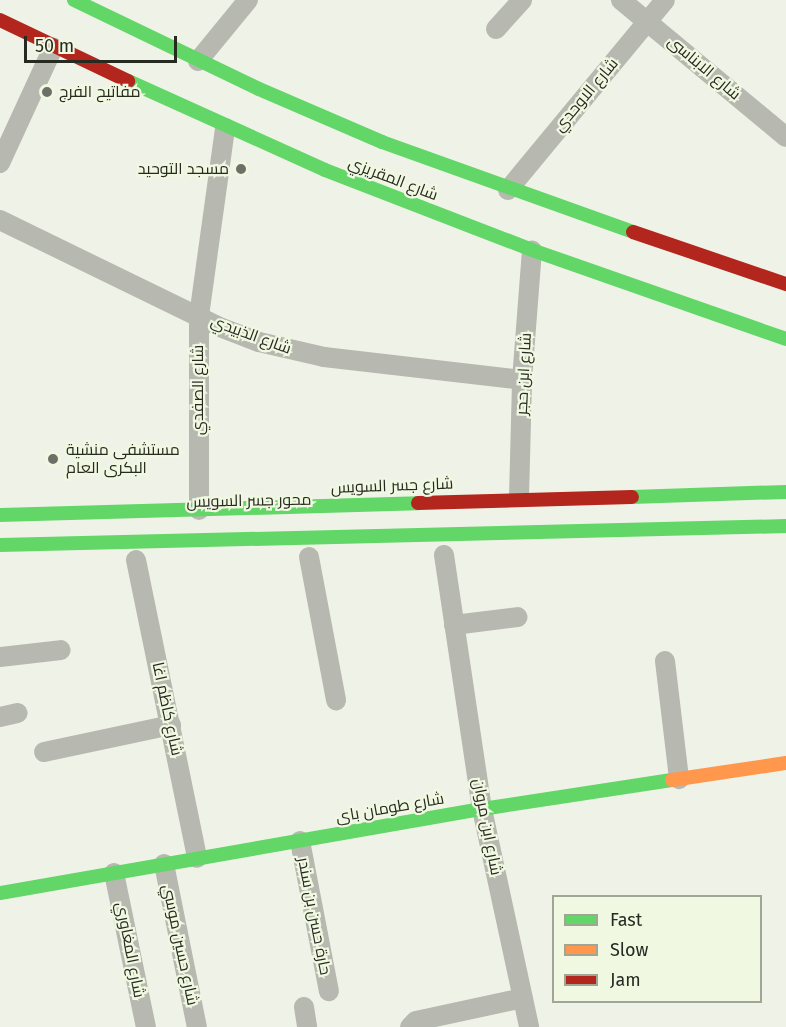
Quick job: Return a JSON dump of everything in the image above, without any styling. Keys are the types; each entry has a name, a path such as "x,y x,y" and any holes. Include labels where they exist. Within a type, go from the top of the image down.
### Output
{"main road":[{"name":"شارع المقريزي","path":"74,0 198,61 362,133 508,190 786,284"},
{"name":"شارع المقريزي","path":"0,20 53,48 225,128 532,250 786,339"},
{"name":"شارع جسر السويس","path":"0,515 199,510 519,497 786,492"},
{"name":"محور جسر السويس","path":"0,523 786,503"},
{"path":"0,545 786,526"},
{"name":"شارع طومان باى","path":"0,893 482,809 786,763"}],"street":[{"path":"198,61 248,0"},
{"path":"496,29 522,0"},
{"name":"شارع الابناسى","path":"621,0 786,136"},
{"name":"شارع الاوحدي","path":"508,190 665,0"},
{"path":"0,163 53,48"},
{"name":"شارع الصفدي","path":"199,510 199,316 225,128"},
{"name":"شارع الذبيدي","path":"0,220 238,334 302,353 522,380"},
{"name":"شارع ابن حجر","path":"519,497 522,380 532,250"},
{"name":"شارع ابن مروان","path":"444,555 482,809 529,1027"},
{"path":"309,557 336,700"},
{"name":"شارع كاظم اغا","path":"136,560 197,858"},
{"path":"454,626 518,617"},
{"path":"0,657 61,650"},
{"path":"665,661 679,779"},
{"path":"44,752 171,725"},
{"name":"حارة حسن بن سندر","path":"300,841 329,991"},
{"name":"شارع حسين موسي","path":"164,864 197,1027"},
{"name":"شارع المغاوري","path":"114,873 146,1027"},
{"path":"410,1027 416,1021 523,998"},
{"path":"304,1007 307,1027"}],"traffic: fast":[{"path":"74,0 259,89 382,142 633,232"},
{"path":"128,81 325,170 532,250 786,339"},
{"path":"632,497 786,492"},
{"path":"0,515 418,503"},
{"path":"0,545 786,526"},
{"path":"0,893 482,809 672,780"}],"traffic: slow":[{"path":"672,780 786,763"}],"traffic: jam":[{"path":"0,20 128,81"},
{"path":"633,232 786,284"},
{"path":"418,503 632,497"}],"place":[{"name":"مفاتيح الفرج","path":"47,92"},
{"name":"مسجد التوحيد","path":"241,169"},
{"name":"مستشفى منشية البكرى العام","path":"53,459"}]}
